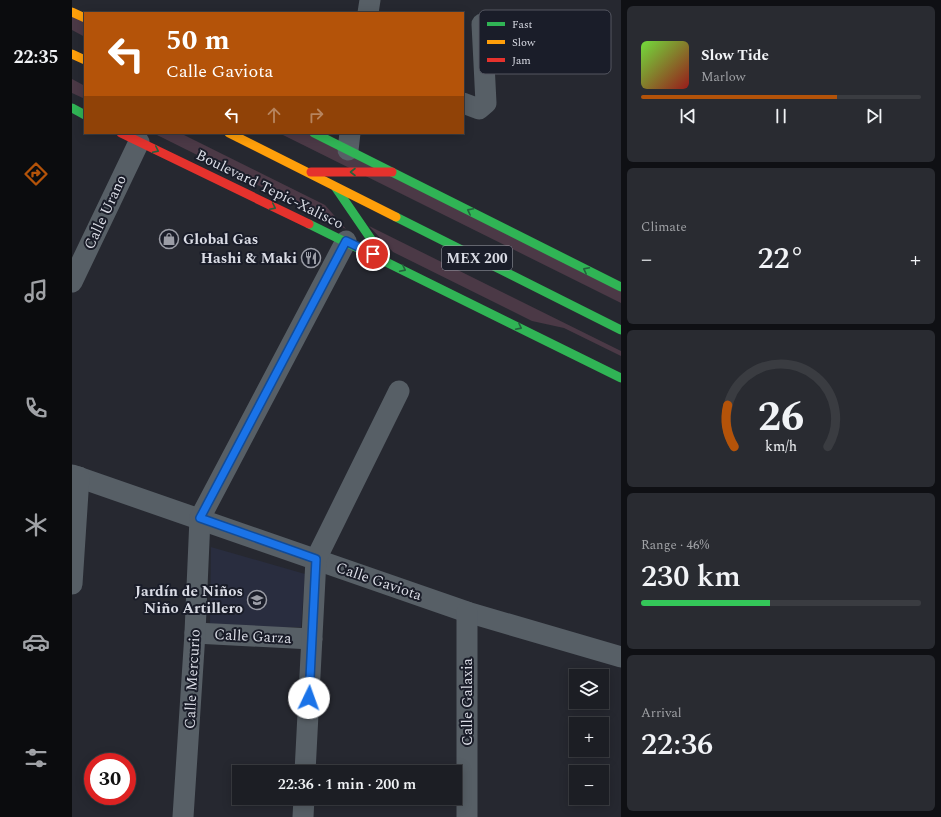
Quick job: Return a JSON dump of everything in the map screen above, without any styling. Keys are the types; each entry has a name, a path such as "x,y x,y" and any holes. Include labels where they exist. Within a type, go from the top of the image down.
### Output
{"main road":[{"path":"72,12 84,18"},
{"path":"72,54 84,60"},
{"path":"72,108 84,114"},
{"name":"MEX 200","path":"231,134 621,330"},
{"name":"MEX 200","path":"318,134 349,142 392,172 621,287"},
{"name":"Boulevard Tepic-Xalisco","path":"130,138 346,241 621,378"},
{"path":"306,172 392,172"},
{"path":"334,186 386,261"},
{"path":"540,338 564,339"}],"street":[{"path":"368,12 370,0"},
{"path":"464,103 479,109 486,103 485,74"},
{"name":"Calle Urano","path":"72,282 130,138"},
{"name":"Calle Mercurio","path":"183,817 195,632 200,518 346,241"},
{"path":"305,765 316,559 399,391"},
{"path":"72,584 76,476"},
{"name":"Calle Gaviota","path":"76,476 467,612 621,657"},
{"name":"Calle Galaxia","path":"466,817 467,612"},
{"name":"Calle Garza","path":"195,632 312,639"},
{"path":"303,817 304,805"}],"shaded area":[{"path":"72,13 84,19 84,36 72,30"},
{"path":"72,79 84,85 84,99 72,93"},
{"path":"155,134 182,134 325,205 346,229"},
{"path":"281,134 316,134 621,287 621,303"},
{"path":"369,226 621,351 621,356 564,328 532,321 393,252"},
{"name":"Jardín de Niños Niño Artillero","path":"211,547 305,574 301,627 210,627"}],"traffic: fast":[{"path":"72,108 84,114"},
{"path":"316,134 621,287"},
{"path":"336,188 386,261"},
{"path":"396,217 621,330"},
{"path":"309,224 621,378"}],"traffic: slow":[{"path":"72,12 84,18"},
{"path":"72,54 84,60"},
{"path":"231,134 396,217"}],"traffic: jam":[{"path":"123,134 309,224"},
{"path":"311,172 392,172"}],"place":[{"name":"Global Gas","path":"169,239"},
{"name":"Hashi & Maki","path":"311,258"},
{"name":"Jardín de Niños Niño Artillero","path":"257,600"}],"route":[{"path":"309,698 316,559 200,518 346,241 373,254"}]}
